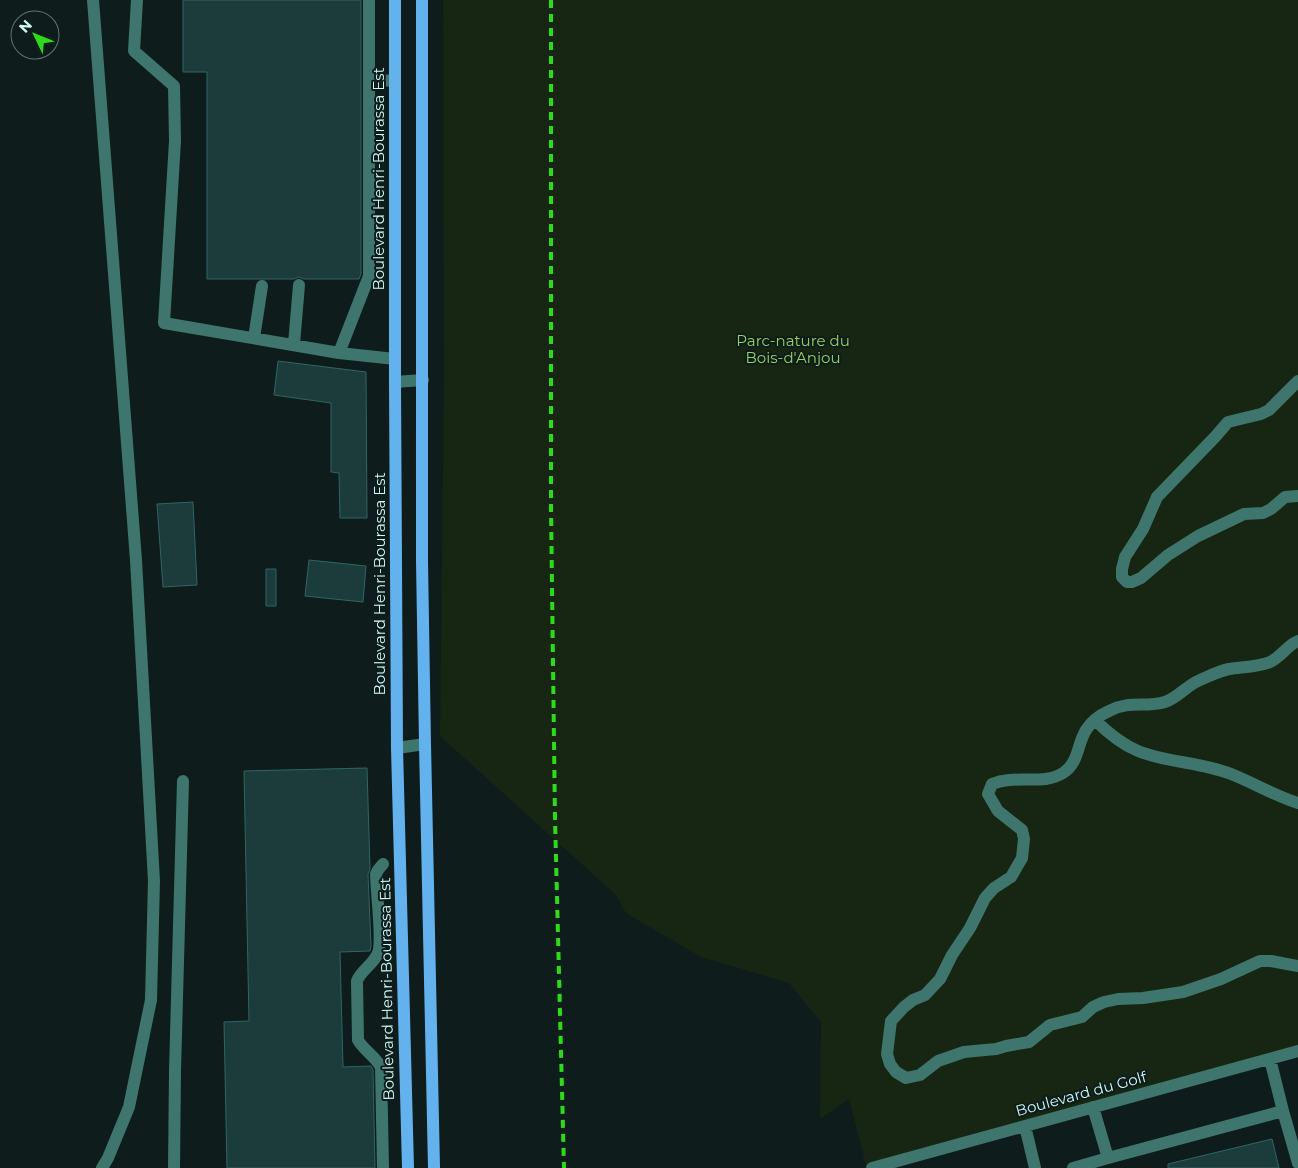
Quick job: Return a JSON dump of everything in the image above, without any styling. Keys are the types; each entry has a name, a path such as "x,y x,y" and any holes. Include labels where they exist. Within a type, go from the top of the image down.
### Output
{"main road":[{"name":"Boulevard Henri-Bourassa Est","path":"395,0 395,382 398,748 408,1168"},
{"path":"422,0 422,561 424,744 434,1168"}],"street":[{"path":"93,0 136,560 154,880 151,1000 128,1107 108,1158 102,1168"},
{"path":"138,0 134,51 174,86 175,141 164,323 339,353 395,359"},
{"path":"339,353 369,276 369,0"},
{"path":"370,82 395,80"},
{"path":"294,344 298,285"},
{"path":"254,338 262,286"},
{"path":"395,382 423,380"},
{"path":"1298,381 1269,410 1228,422 1211,442 1156,497 1143,529 1125,557 1122,577 1127,582 1141,578 1168,555 1198,536 1244,514 1263,513 1285,497 1298,496"},
{"path":"1298,641 1270,662 1226,670 1195,682 1170,700 1162,703 1124,705 1094,720 1085,731 1079,751 1070,768 1056,777 1045,779 1012,778 992,784 988,794 992,803 998,811 1022,830 1024,839 1022,858 1011,877 994,888 985,898 940,979 925,995 913,1000 895,1015 891,1021 888,1054 890,1064 896,1072 906,1078 926,1071 938,1061 964,1052 996,1049 1029,1042 1050,1025 1082,1017 1093,1008 1111,1000 1184,992 1221,979 1260,961 1298,966"},
{"path":"1094,720 1108,732 1138,751 1225,772 1284,799 1298,803"},
{"path":"398,748 424,744"},
{"path":"174,1168 183,782"},
{"path":"383,864 376,874 379,948 374,960 359,974 356,981 358,1040 380,1063 382,1068 383,1168"},
{"name":"Boulevard du Golf","path":"872,1168 1270,1058 1297,1055"},
{"path":"1270,1058 1282,1110 1298,1163"},
{"path":"1093,1107 1108,1158"},
{"path":"1073,1168 1282,1110"},
{"path":"1025,1126 1035,1168"}],"green space":[{"name":"Parc-nature du Bois-d'Anjou","path":"443,0 1298,0 1298,1050 867,1168 849,1099 820,1119 821,1022 789,983 701,957 626,913 616,895 440,736 444,378"}],"building":[{"path":"183,0 361,0 361,274 359,279 304,279 299,277 294,279 207,279 207,72 183,72"},
{"path":"278,361 366,372 367,518 340,518 339,473 331,472 331,403 274,395"},
{"path":"193,502 197,585 163,587 157,504"},
{"path":"309,560 366,566 363,602 305,596"},
{"path":"266,569 276,569 276,606 266,606"},
{"path":"367,768 371,946 370,951 340,952 343,1067 371,1066 373,1070 375,1168 227,1168 224,1022 249,1021 244,771"},
{"path":"1272,1139 1279,1168 1168,1168 1168,1164"}],"railway":[{"path":"551,0 551,508 555,819 564,1168"}]}
